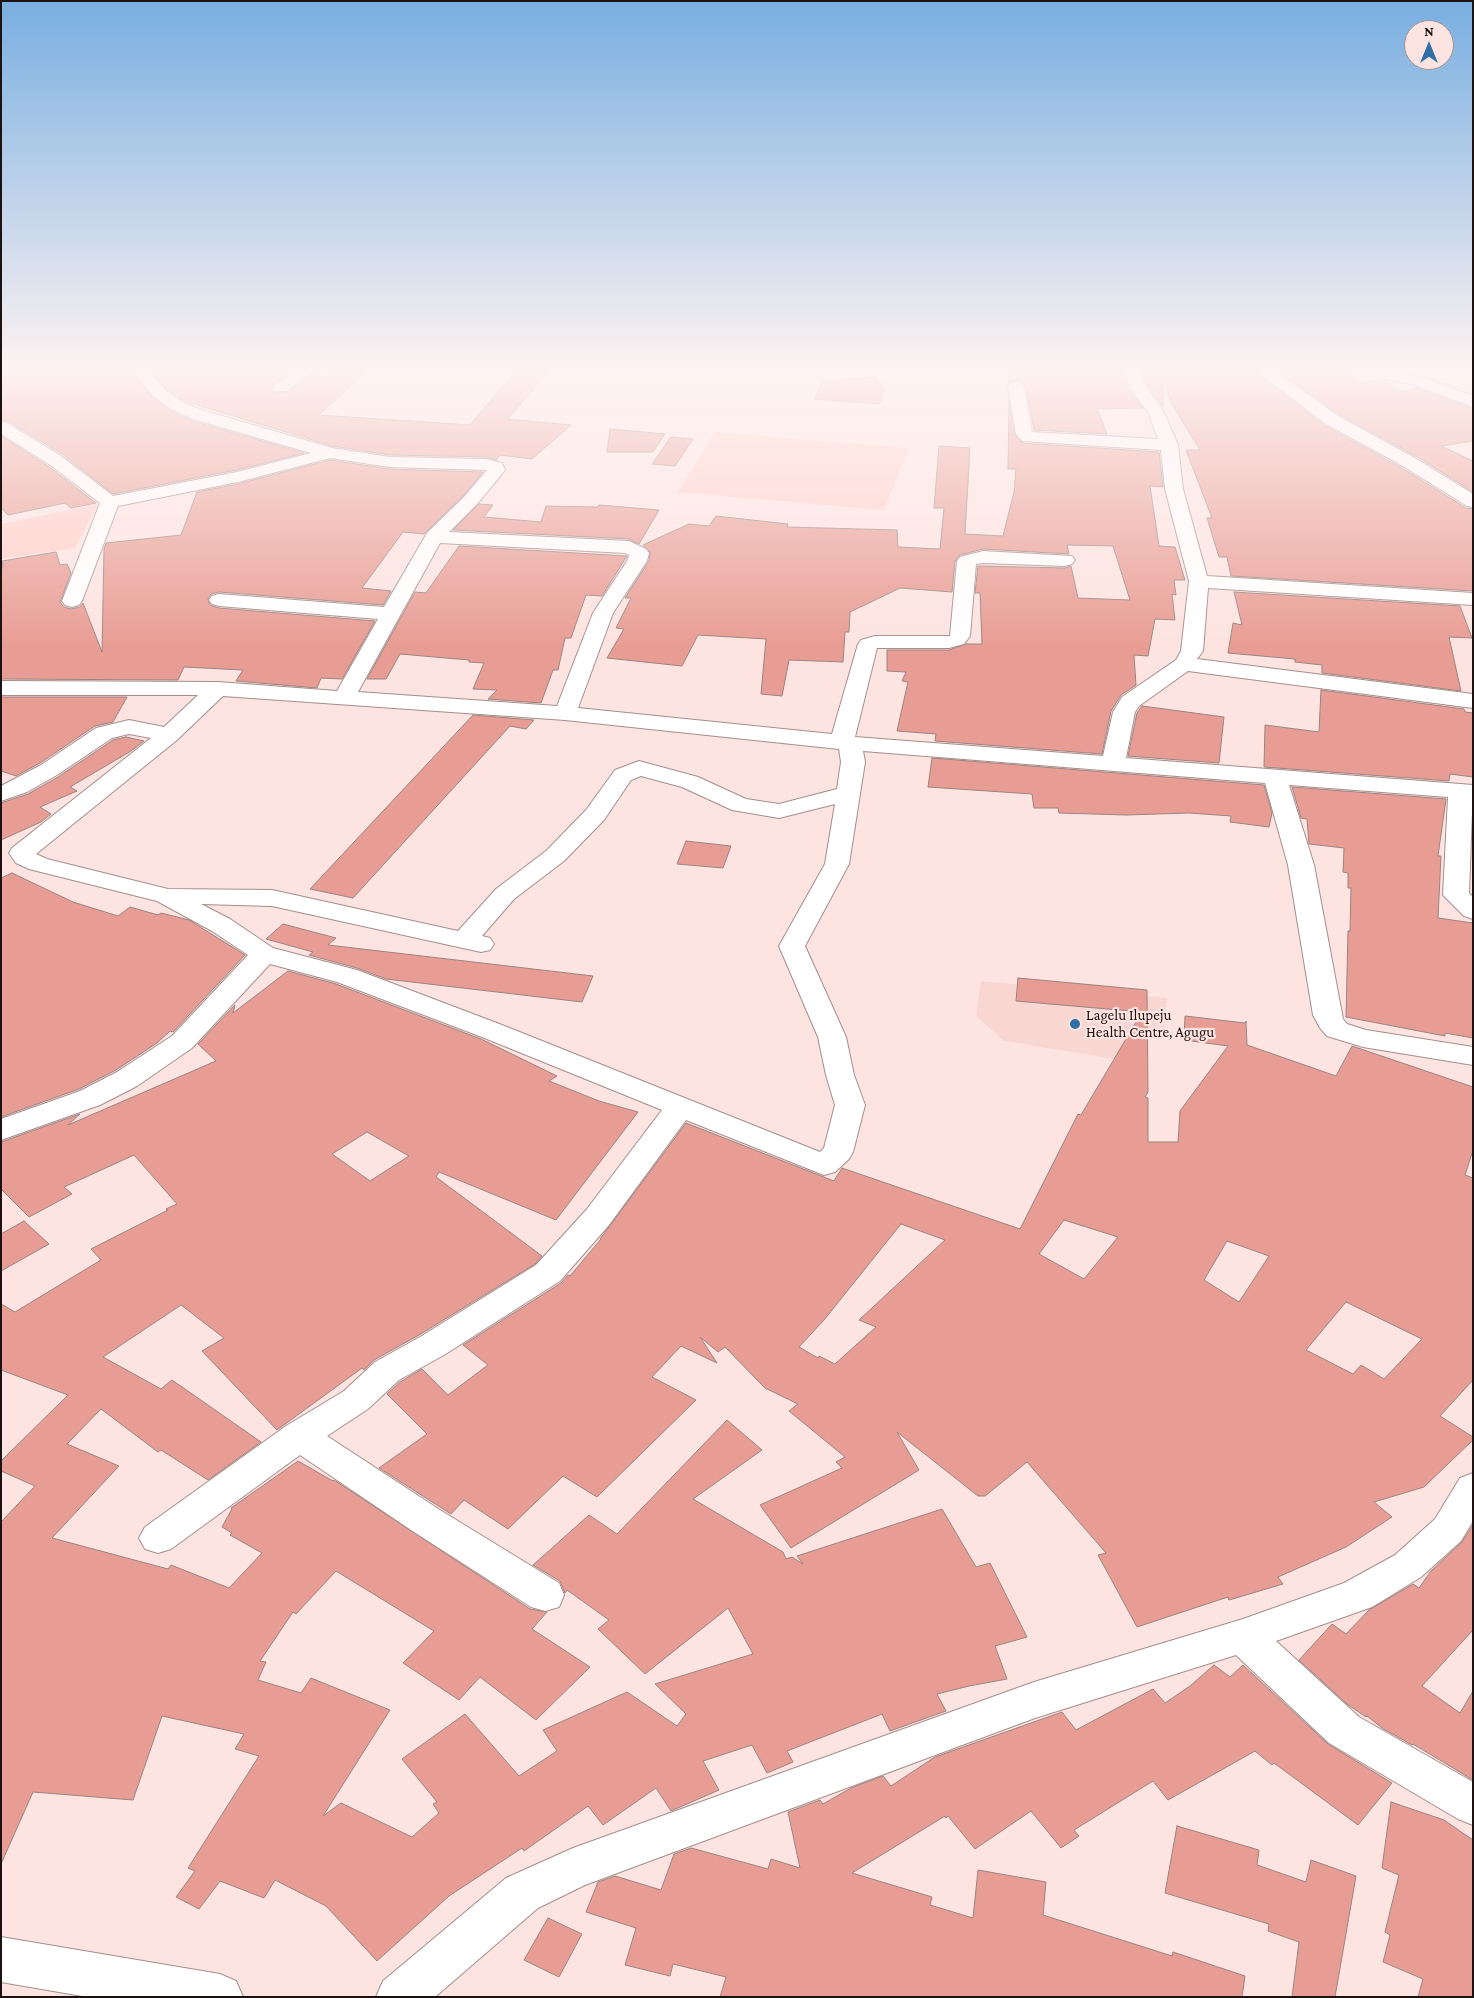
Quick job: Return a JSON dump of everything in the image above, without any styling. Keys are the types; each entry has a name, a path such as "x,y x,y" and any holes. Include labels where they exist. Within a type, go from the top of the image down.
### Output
{"street":[{"path":"57,461 110,502 238,478 297,461"},
{"path":"344,698 434,537 471,500 496,470 496,467 486,464 385,461"},
{"path":"1113,765 1124,712 1130,702 1184,664 1192,651 1199,582 1174,489 1171,461"},
{"path":"1408,461 1473,502"},
{"path":"72,602 110,502"},
{"path":"434,537 629,547 639,552 637,562 604,613 565,713"},
{"path":"166,896 221,925 264,954 347,976 492,1031 824,1165 838,1152 850,1105 840,1075 832,1037 792,946 837,864 853,762 846,742 868,644 874,642 949,642 957,640 960,636 966,561 972,558 1065,560"},
{"path":"1199,582 1473,599"},
{"path":"219,600 390,614"},
{"path":"1184,664 1473,701"},
{"path":"1,688 218,689 565,713 846,742 1466,792 1456,895 1473,911"},
{"path":"218,689 169,735 21,853 24,858 38,864 166,896 272,898 472,942 505,894 555,856 595,816 623,775 639,768 690,782 740,805 778,811 848,793"},
{"path":"1,794 26,783 104,733 129,728 169,735"},
{"path":"1275,776 1302,865 1327,1015 1330,1022 1337,1030 1363,1038 1473,1056"},
{"path":"1,1130 90,1098 127,1079 182,1042 264,954"},
{"path":"158,1538 299,1436 356,1400 387,1371 432,1346 548,1273 598,1217 680,1107"},
{"path":"299,1436 427,1521 545,1595"},
{"path":"399,1997 522,1893 573,1869 1034,1700 1243,1636 1358,1595 1408,1566 1448,1530 1473,1488"},
{"path":"1243,1636 1344,1730 1473,1805"},
{"path":"1,1959 220,1997"}],"shaded area":[{"path":"697,461 904,461 884,510 678,492"},
{"path":"98,504 75,548 1,559 1,524"},
{"name":"Lagelu Ilupeju Health Centre, Agugu","path":"981,981 1167,998 1163,1038 1140,1032 1126,1061 1004,1041 976,1016"}],"building":[{"path":"1,461 41,461 96,503 71,508 65,503 8,515 1,508"},
{"path":"71,461 272,461 237,470 113,494"},
{"path":"325,461 338,461 390,469 483,472 464,495 424,534 403,532 362,588 391,591 383,605 219,592 211,594 208,599 210,605 219,608 375,621 342,679 321,678 317,688 236,681 243,670 184,667 178,680 1,679 2,561 56,552 60,565 67,564 71,573 60,602 64,607 71,609 80,607 83,603 102,652 104,549 106,543 181,535 197,492 238,484"},
{"path":"654,461 678,461 675,466 652,464"},
{"path":"938,461 969,461 965,534 1003,536 1014,492 1016,469 1008,469 1008,461 1160,461 1163,487 1150,486 1159,546 1175,547 1185,580 1174,580 1176,595 1172,594 1175,620 1155,619 1148,656 1134,655 1136,685 1121,695 1111,711 1102,754 935,741 936,734 897,731 908,682 902,681 906,672 887,671 887,650 949,650 966,644 982,644 980,593 975,593 978,566 1065,568 1071,566 1078,598 1130,600 1113,546 1067,545 1069,554 983,549 960,555 955,561 952,592 900,588 850,612 849,632 845,632 843,662 789,660 782,696 761,694 766,639 698,635 682,666 607,658 624,629 616,628 631,598 625,598 649,561 650,552 643,545 689,524 709,526 716,516 788,524 787,527 897,530 898,547 940,549 944,508 934,508"},
{"path":"1190,461 1390,461 1466,508 1473,509 1473,591 1231,576 1227,557 1219,557 1207,518 1212,518"},
{"path":"1424,461 1473,461 1473,492"},
{"path":"479,504 493,505 484,517 541,522 546,506 597,507 599,505 659,510 639,544 629,539 453,530"},
{"path":"459,546 627,556 602,596 586,595 571,638 565,638 558,670 553,670 541,703 488,699 497,690 473,689 484,663 469,662 469,660 400,654 386,679 367,679 415,592 426,593"},
{"path":"1234,592 1460,606 1472,638 1449,637 1461,691 1322,673 1322,665 1295,662 1295,659 1228,653 1233,623 1242,625"},
{"path":"1321,690 1464,709 1465,712 1473,713 1473,777 1450,774 1449,781 1264,767 1265,725 1319,732"},
{"path":"1,697 127,697 113,722 95,726 40,763 16,776 1,771"},
{"path":"1142,706 1224,717 1219,763 1128,756 1137,713"},
{"path":"473,715 534,720 526,729 510,726 353,898 310,889"},
{"path":"126,737 144,741 131,751 70,787 77,791 40,807 51,814 41,822 1,840 1,803 28,794 58,777 113,740"},
{"path":"932,758 1264,785 1272,813 1269,827 1230,822 1231,816 1189,813 1126,815 1059,813 1058,808 1034,808 1032,794 928,787"},
{"path":"1292,787 1446,799 1438,856 1441,856 1438,918 1473,923 1473,1038 1445,1033 1445,1036 1346,1017 1351,888 1348,888 1348,873 1343,872 1344,848 1309,844 1307,819 1301,818"},
{"path":"686,841 731,846 723,868 677,864"},
{"path":"12,873 73,902 118,916 130,907 158,915 161,913 189,920 245,955 173,1032 170,1031 157,1043 116,1070 79,1089 1,1117 1,878"},
{"path":"283,924 336,938 328,945 593,976 582,1002 386,979 357,968 309,955 313,952 266,939"},
{"path":"288,971 336,984 481,1039 557,1076 549,1081 599,1101 638,1112 556,1220 439,1172 436,1177 542,1256 535,1264 419,1335 374,1360 364,1370 362,1368 277,1430 202,1351 224,1338 181,1305 103,1357 161,1389 172,1380 261,1442 208,1480 161,1450 158,1452 101,1409 67,1444 119,1466 52,1538 168,1569 171,1565 229,1588 262,1553 230,1535 232,1533 222,1527 231,1508 298,1461 334,1480 530,1609 547,1612 532,1629 590,1667 536,1720 480,1677 459,1700 403,1663 434,1631 336,1571 296,1614 293,1612 260,1661 266,1662 258,1680 301,1693 311,1678 390,1710 323,1816 341,1803 412,1837 439,1813 433,1804 437,1802 402,1759 465,1714 519,1776 557,1751 543,1730 627,1692 677,1726 686,1714 655,1684 753,1654 728,1608 645,1674 598,1629 609,1620 567,1590 565,1593 560,1581 533,1565 589,1515 617,1534 727,1420 762,1450 693,1499 783,1552 786,1559 792,1557 803,1564 797,1556 942,1509 976,1567 990,1563 1027,1637 995,1646 1007,1679 937,1694 946,1711 890,1731 882,1714 787,1751 793,1762 767,1773 752,1745 703,1761 719,1790 671,1811 656,1788 603,1825 588,1806 524,1851 522,1848 449,1896 377,1961 326,1906 275,1880 264,1898 220,1881 199,1909 176,1897 195,1871 188,1868 259,1756 235,1749 244,1734 162,1716 133,1800 33,1792 1,1864 1,1522 35,1486 1,1471 1,1461 68,1395 1,1370 1,1304 15,1312 101,1260 91,1249 177,1204 134,1155 64,1187 72,1194 29,1217 1,1189 1,1142 80,1114 68,1125 216,1061 198,1044 235,1005 233,1013","holes":["367,1132 409,1156 370,1181 332,1154"]},
{"path":"1018,978 1147,990 1148,1092 1145,1097 1148,1098 1148,1142 1178,1142 1180,1111 1228,1046 1184,1040 1185,1016 1245,1023 1246,1021 1247,1045 1336,1076 1352,1046 1473,1087 1473,1150 1465,1175 1473,1178 1473,1380 1440,1416 1473,1437 1473,1440 1424,1487 1374,1502 1392,1517 1346,1547 1278,1577 1283,1584 1229,1600 1228,1597 1137,1627 1098,1555 1106,1553 1027,1462 985,1496 978,1496 897,1432 919,1470 791,1548 760,1505 842,1468 836,1462 845,1457 789,1411 798,1404 765,1388 725,1347 718,1352 700,1337 717,1363 681,1346 652,1377 696,1400 597,1497 563,1476 508,1529 464,1500 451,1514 379,1468 427,1434 387,1394 400,1382 422,1369 448,1395 488,1365 463,1345 561,1283 568,1275 570,1276 601,1239 686,1123 834,1181 842,1168 1020,1229 1078,1114 1081,1115 1142,1012 1016,1001","holes":["1064,1220 1118,1237 1084,1279 1039,1254","901,1224 945,1240 859,1320 876,1327 835,1364 819,1356 818,1358 799,1347 824,1320","1227,1241 1269,1256 1239,1302 1204,1280","1346,1302 1422,1339 1384,1379 1361,1365 1353,1374 1306,1350"]},
{"path":"24,1221 49,1244 1,1271 1,1234"},
{"path":"1473,1525 1473,1630 1422,1686 1460,1713 1473,1691 1473,1780 1382,1728 1347,1704 1299,1660 1332,1624 1346,1634 1369,1610 1413,1584 1419,1588 1431,1571 1462,1542"},
{"path":"1214,1665 1230,1677 1243,1665 1328,1744 1392,1783 1358,1825 1255,1751 1168,1800 1153,1781 1074,1830 1079,1836 1061,1848 1031,1811 975,1849 948,1816 946,1818 945,1816 852,1873 932,1897 930,1905 973,1918 978,1870 1046,1882 1043,1915 1172,1956 1173,1952 1245,1976 1242,1997 720,1997 726,1977 673,1964 670,1976 625,1965 636,1928 586,1912 598,1882 615,1876 661,1890 674,1854 691,1848 768,1869 771,1859 800,1868 788,1812 820,1800 823,1804 851,1788 883,1776 891,1786 935,1757 1062,1712 1076,1730 1153,1689 1165,1703 1190,1686"},
{"path":"1391,1802 1444,1820 1473,1840 1473,1997 1418,1997 1423,1979 1383,1962 1390,1935 1385,1932 1399,1875 1382,1868"},
{"path":"1177,1826 1259,1850 1257,1865 1306,1882 1311,1860 1356,1876 1335,1997 1292,1997 1299,1942 1268,1931 1269,1924 1165,1893"},
{"path":"548,1918 582,1934 559,1977 524,1960"}],"place":[{"name":"Lagelu Ilupeju Health Centre, Agugu","path":"1075,1024"}]}
